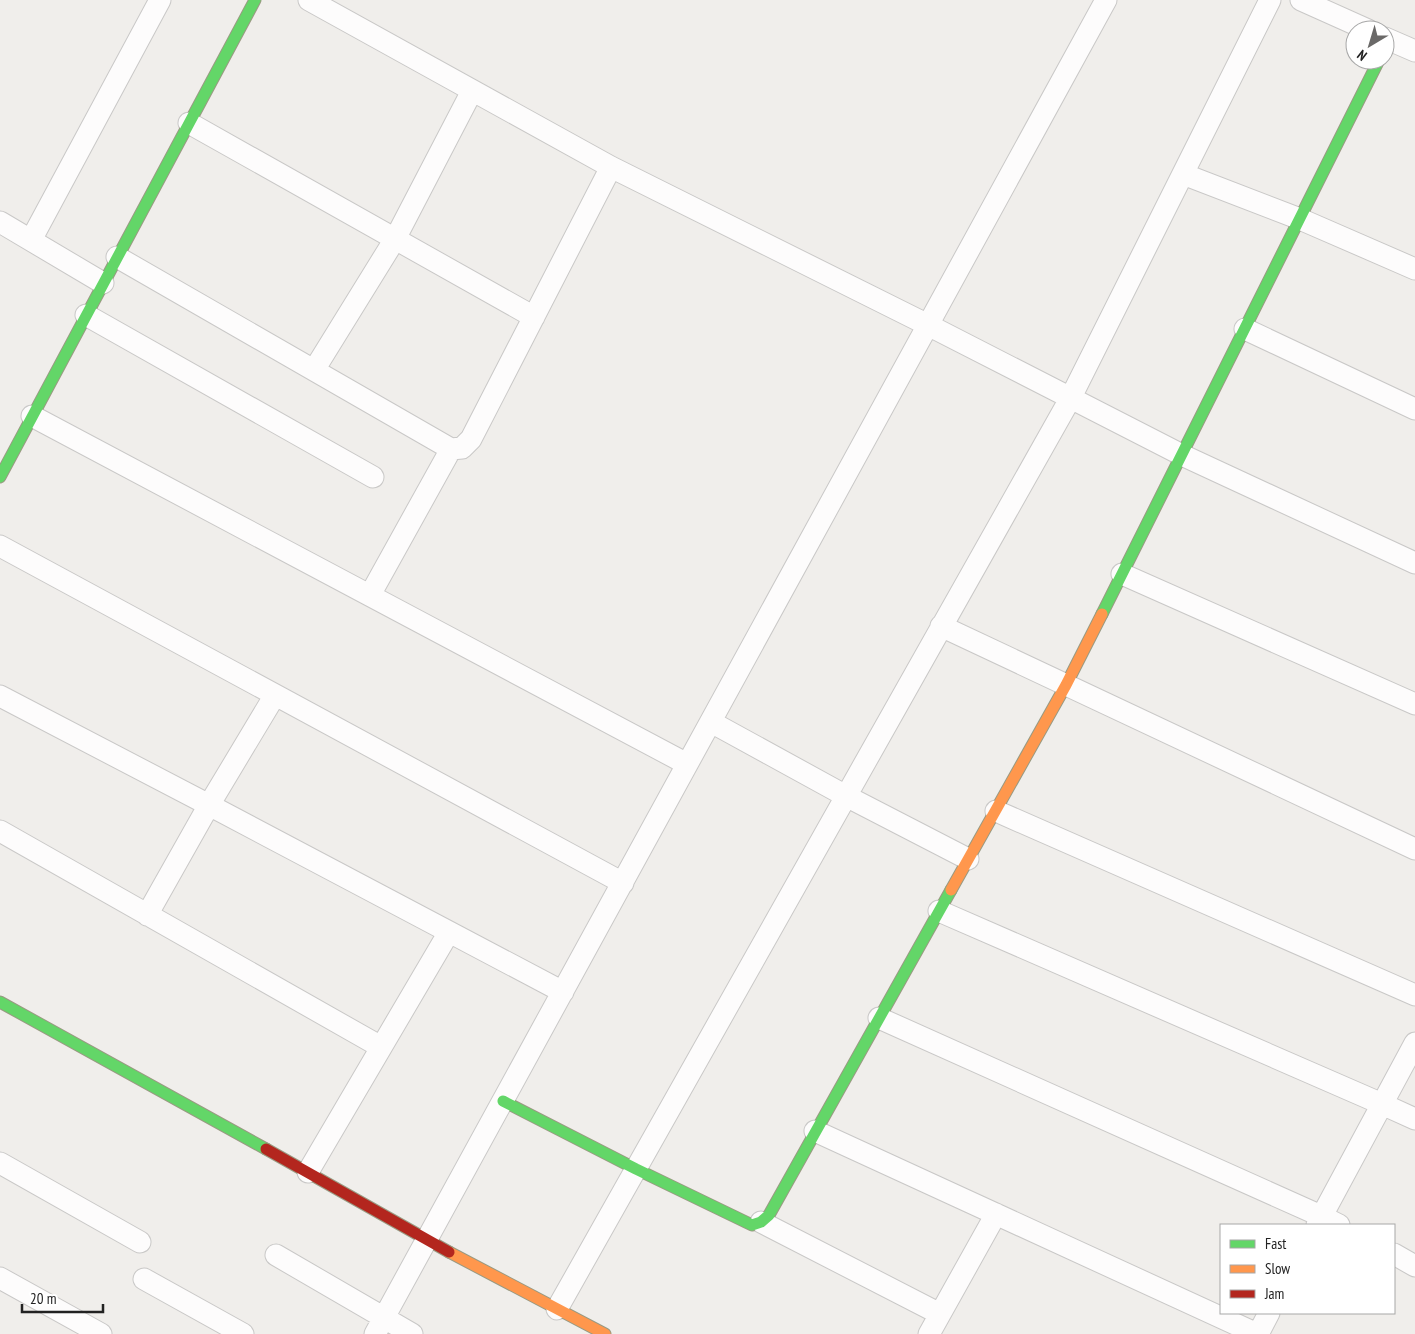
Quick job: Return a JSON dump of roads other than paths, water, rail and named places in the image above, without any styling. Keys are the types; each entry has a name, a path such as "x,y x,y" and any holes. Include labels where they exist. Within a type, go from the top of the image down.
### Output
{"street":[{"path":"31,240 160,0"},
{"path":"0,476 255,0"},
{"path":"309,0 611,167 1182,456 1415,563"},
{"path":"379,1326 1106,0"},
{"path":"557,1309 1070,398 1270,0"},
{"path":"1301,0 1346,20"},
{"path":"1395,45 1415,51"},
{"path":"503,1101 752,1225 761,1222 769,1214 1066,685 1374,70"},
{"path":"314,370 395,239 472,91"},
{"path":"189,123 534,317"},
{"path":"117,257 451,449 462,448 471,439 611,167"},
{"path":"1183,174 1300,219 1415,269"},
{"path":"0,222 103,283"},
{"path":"86,315 373,477"},
{"path":"1245,329 1415,408"},
{"path":"32,416 687,764"},
{"path":"370,595 451,449"},
{"path":"0,546 622,883"},
{"path":"1122,574 1415,704"},
{"path":"941,626 1415,849"},
{"path":"148,915 275,695"},
{"path":"0,696 563,992"},
{"path":"711,722 846,796 968,859"},
{"path":"996,810 1415,995"},
{"path":"0,831 381,1047"},
{"path":"939,911 1415,1120"},
{"path":"308,1172 449,932"},
{"path":"3,1010 308,1172 427,1240 604,1334"},
{"path":"879,1018 1326,1222 1382,1104 1415,1043"},
{"path":"815,1131 1257,1334 1268,1314"},
{"path":"0,1163 140,1242"},
{"path":"929,1334 996,1214"},
{"path":"761,1222 940,1314"},
{"path":"276,1255 379,1326 412,1334"},
{"path":"1395,1255 1415,1266"},
{"path":"0,1278 101,1334"},
{"path":"144,1279 243,1334"}]}
